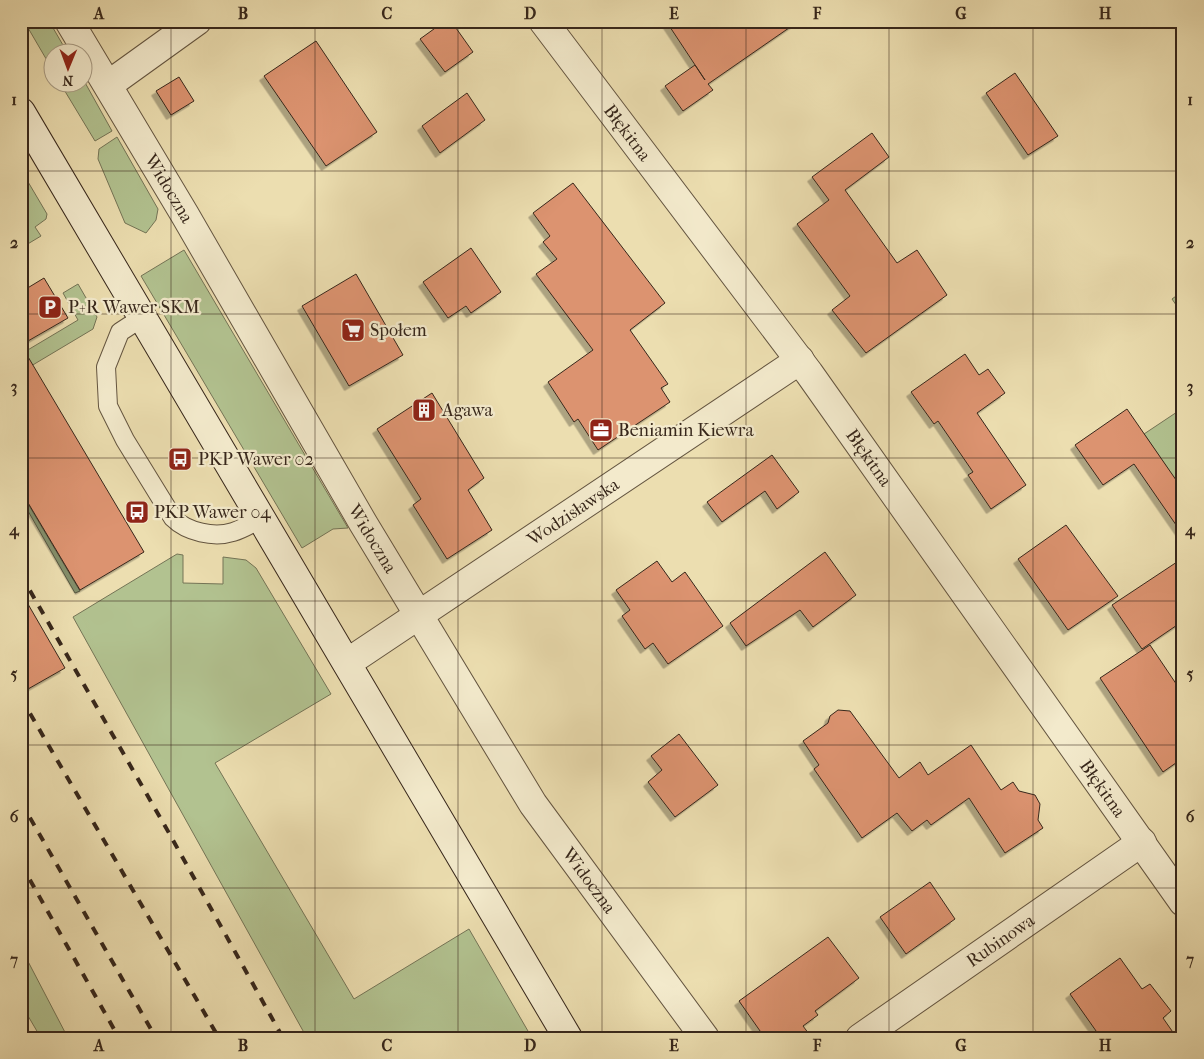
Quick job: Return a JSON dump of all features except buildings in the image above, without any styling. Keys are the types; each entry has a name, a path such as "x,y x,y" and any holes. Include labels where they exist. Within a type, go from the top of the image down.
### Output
{"street":[{"name":"Widoczna","path":"70,21 363,523 421,615 533,804 705,1038"},
{"path":"108,85 197,21"},
{"name":"Błękitna","path":"543,21 800,360 1183,902"},
{"path":"21,112 568,1038"},
{"name":"Wodzisławska","path":"347,663 800,360"},
{"name":"Rubinowa","path":"860,1038 1142,842"}],"lane":[{"path":"142,317 120,332 106,367 108,406 125,440 173,518 182,526 214,534 224,534 232,533 262,518"}],"green space":[{"path":"24,21 49,21 61,42 42,42 42,52"},
{"path":"65,92 90,92 112,131 95,141"},
{"path":"117,137 158,209 156,220 146,233 125,223 98,159 99,149"},
{"path":"21,170 47,214 46,219 35,227 41,236 21,248"},
{"path":"184,250 348,528 333,529 302,548 141,276"},
{"path":"78,284 97,317 93,329 21,372 21,354 78,320 63,293"},
{"path":"1183,291 1183,315 1172,299"},
{"path":"1183,408 1183,491 1144,434"},
{"path":"27,502 80,591 75,593 24,504"},
{"path":"177,554 183,555 183,583 223,584 223,557 246,560 256,568 331,694 215,763 354,999 469,929 532,1038 307,1038 73,617"},
{"path":"21,948 68,1038 41,1038 21,1004"}],"railway":[{"path":"21,575 169,833 283,1038"},
{"path":"21,698 219,1038"},
{"path":"21,802 156,1038"},
{"path":"21,864 119,1038"}],"place":[{"name":"P+R Wawer SKM","path":"50,307"},
{"name":"Społem","path":"353,330"},
{"name":"Agawa","path":"424,410"},
{"name":"Beniamin Kiewra","path":"601,430"},
{"name":"PKP Wawer 02","path":"180,459"},
{"name":"PKP Wawer 04","path":"137,512"}]}
